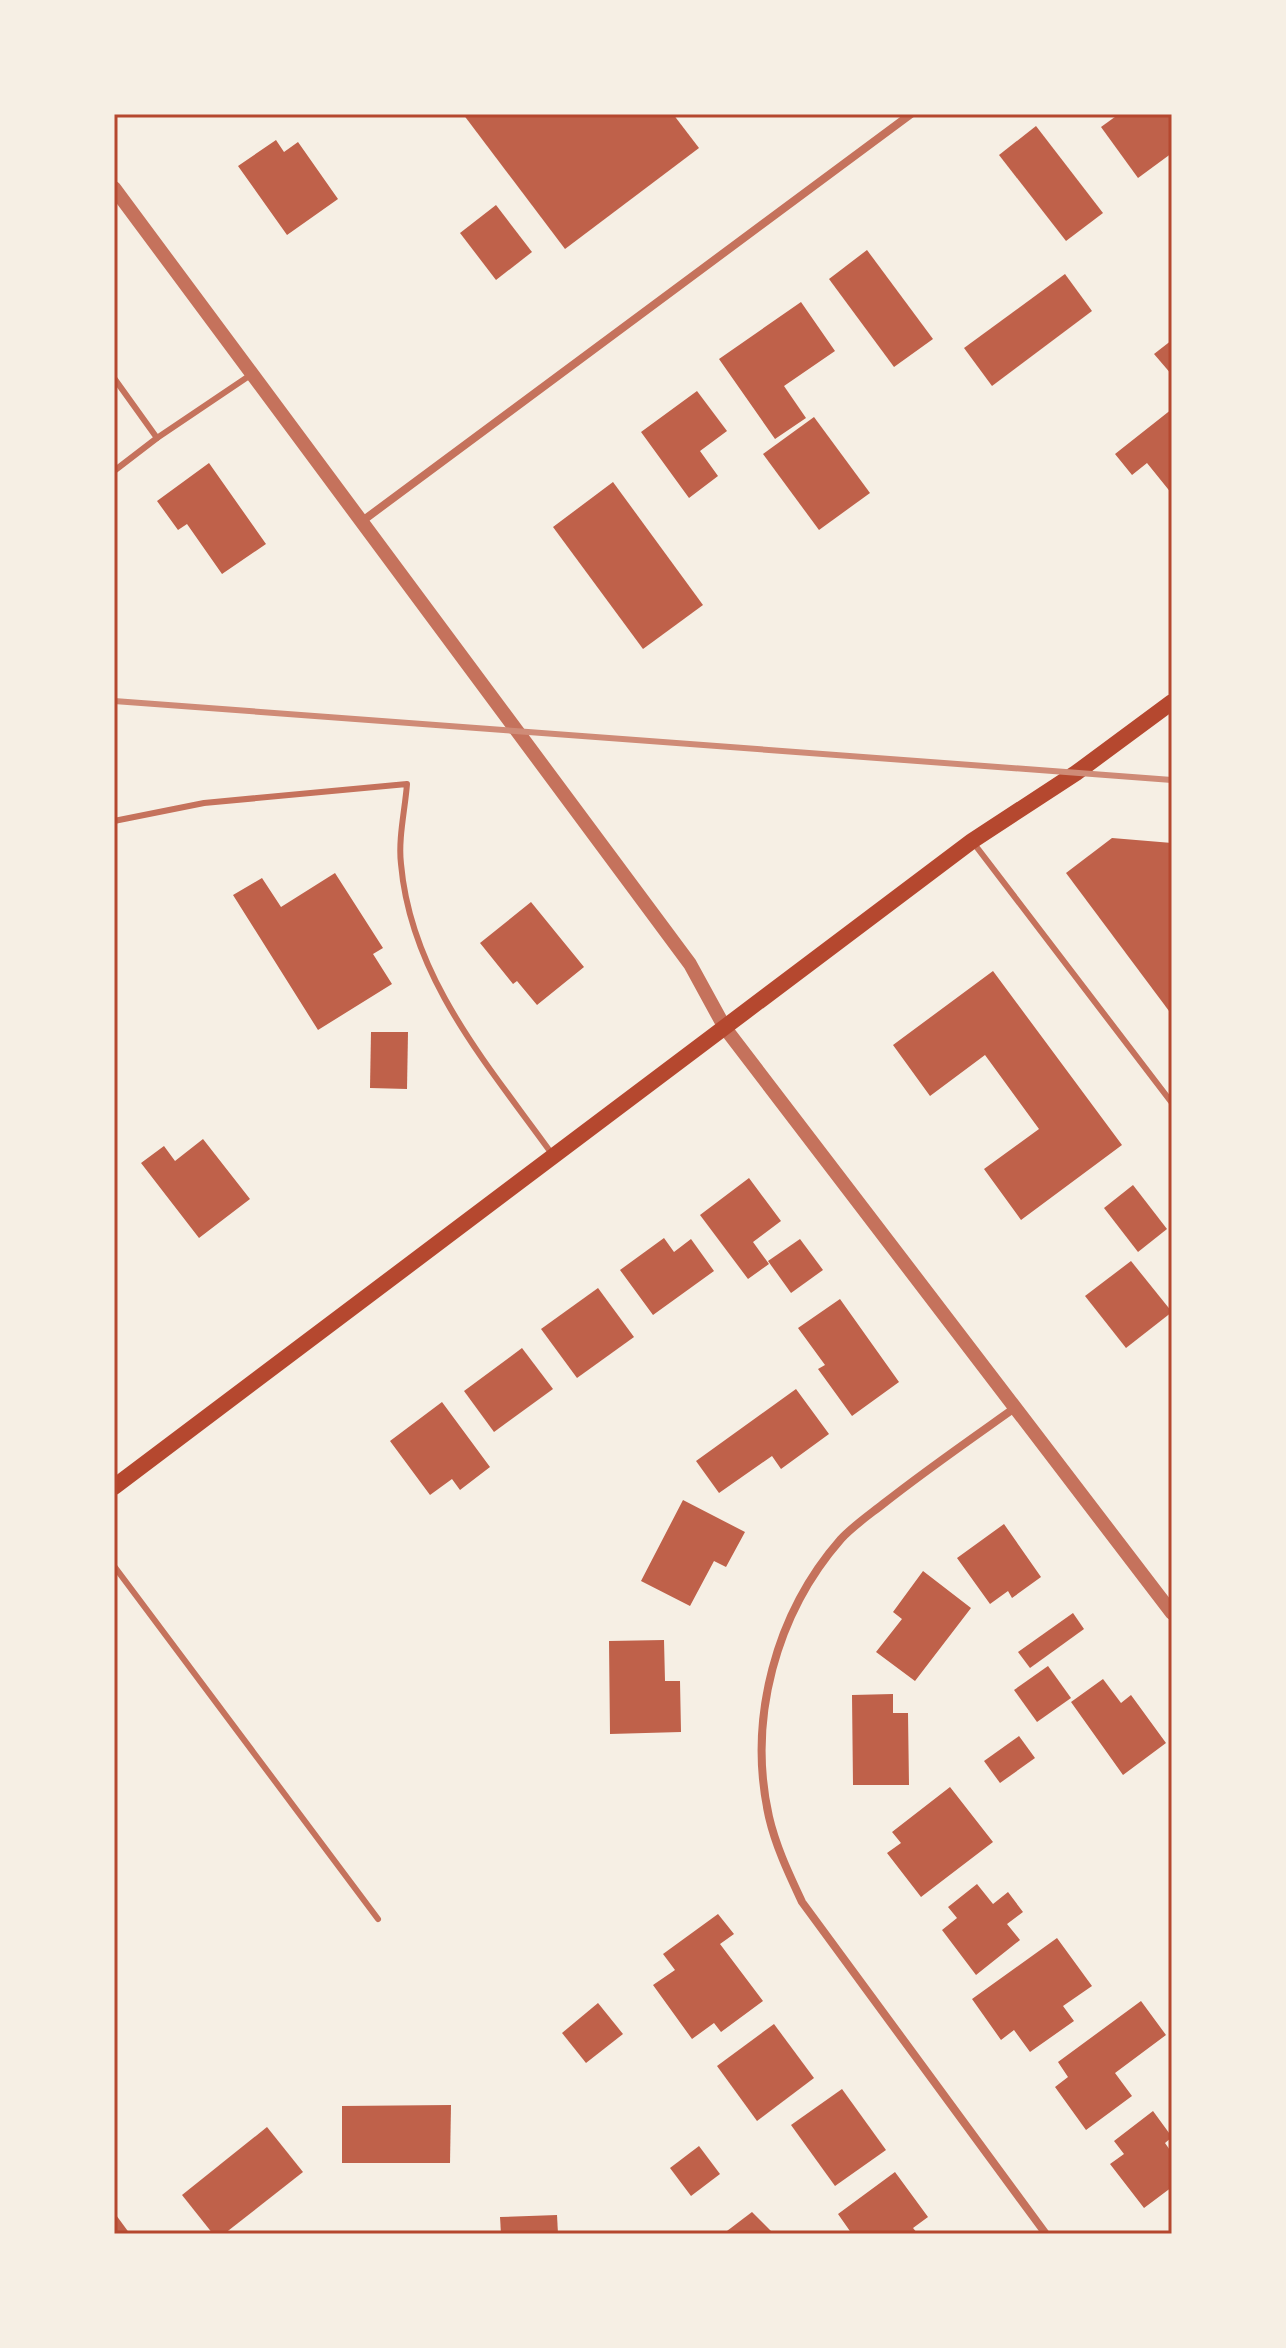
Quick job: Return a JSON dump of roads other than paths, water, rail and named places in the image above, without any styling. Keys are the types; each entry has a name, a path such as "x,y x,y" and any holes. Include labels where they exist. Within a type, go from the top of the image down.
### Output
{"main road":[{"path":"114,1487 972,841 1076,773 1172,702"}],"street":[{"path":"361,522 911,114"},
{"path":"114,188 690,964 725,1028 1172,1613"},
{"path":"1017,1407 843,1536 809,1579 774,1654 766,1705 764,1753 769,1814 780,1855 802,1902 1046,2234"}],"lane":[{"path":"114,471 252,374"},
{"path":"114,378 157,438"},
{"path":"114,821 204,803 407,784 401,863 421,952 447,1006 555,1157"},
{"path":"972,841 1172,1103"},
{"path":"114,1566 378,1919"}],"railway":[{"path":"114,701 1172,780"}]}
